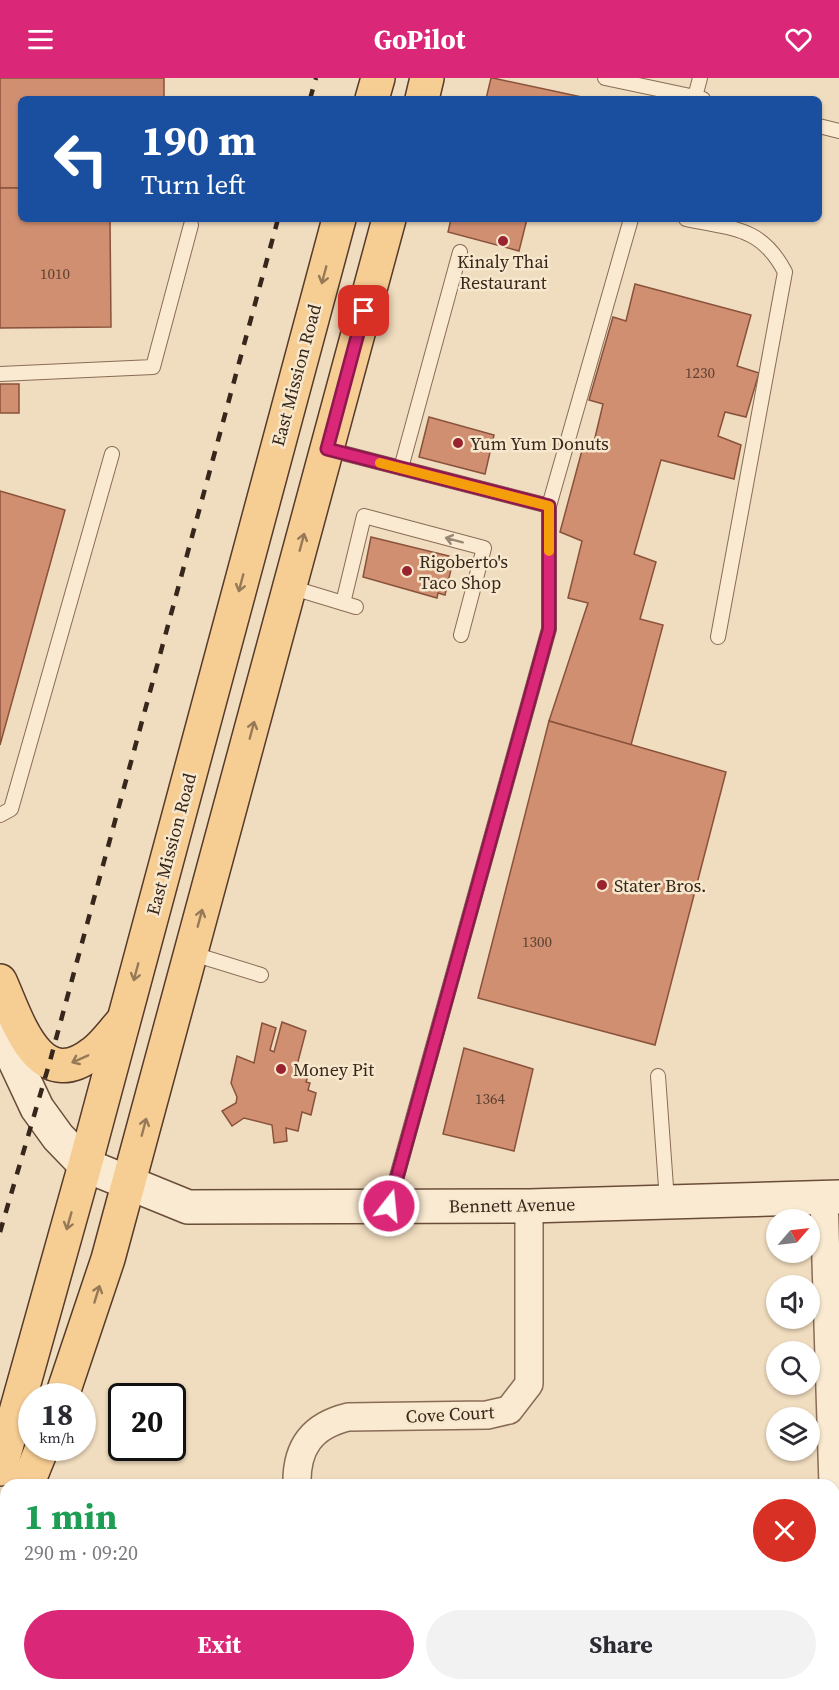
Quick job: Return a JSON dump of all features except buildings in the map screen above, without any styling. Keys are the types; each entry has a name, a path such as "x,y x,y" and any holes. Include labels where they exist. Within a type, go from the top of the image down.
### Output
{"main road":[{"path":"373,96 378,78"},
{"path":"423,96 427,78"},
{"name":"East Mission Road","path":"0,1469 85,1165 338,222"},
{"path":"66,1383 108,1259 388,222"},
{"path":"266,486 273,572 279,583 290,587"},
{"path":"0,981 25,1040 39,1059 63,1065 79,1062 94,1052 123,1021"},
{"path":"29,1479 37,1461"}],"street":[{"path":"0,1029 37,1108 58,1137 85,1165"},
{"name":"Bennett Avenue","path":"85,1165 188,1207 529,1206 832,1197"},
{"path":"832,1197 835,1404 833,1479"},
{"name":"Cove Court","path":"297,1479 297,1462 310,1437 327,1422 348,1417 487,1415 509,1410 529,1384 529,1206"}],"lane":[{"path":"605,78 690,96"},
{"path":"699,96 700,78"},
{"path":"822,127 839,131"},
{"path":"389,1206 549,629 549,506 630,222"},
{"path":"700,222 754,234 775,252 785,272 718,637"},
{"path":"0,375 153,366 191,225"},
{"path":"401,468 460,252"},
{"path":"327,449 549,506"},
{"path":"0,814 11,809 112,454"},
{"path":"290,587 350,605 364,516 484,548 461,635"},
{"path":"190,953 261,975"},
{"path":"657,1076 667,1202"}],"railway":[{"path":"311,96 316,78"},
{"path":"0,1232 50,1061 277,222"}],"slow traffic":[{"path":"380,463 549,506 549,551"}],"place":[{"name":"Kinaly Thai Restaurant","path":"503,241"},
{"name":"Yum Yum Donuts","path":"458,443"},
{"name":"Rigoberto's Taco Shop","path":"407,571"},
{"name":"Stater Bros.","path":"602,885"},
{"name":"Money Pit","path":"281,1069"}],"route":[{"path":"364,311 327,449 549,506 549,629 389,1206"}]}
